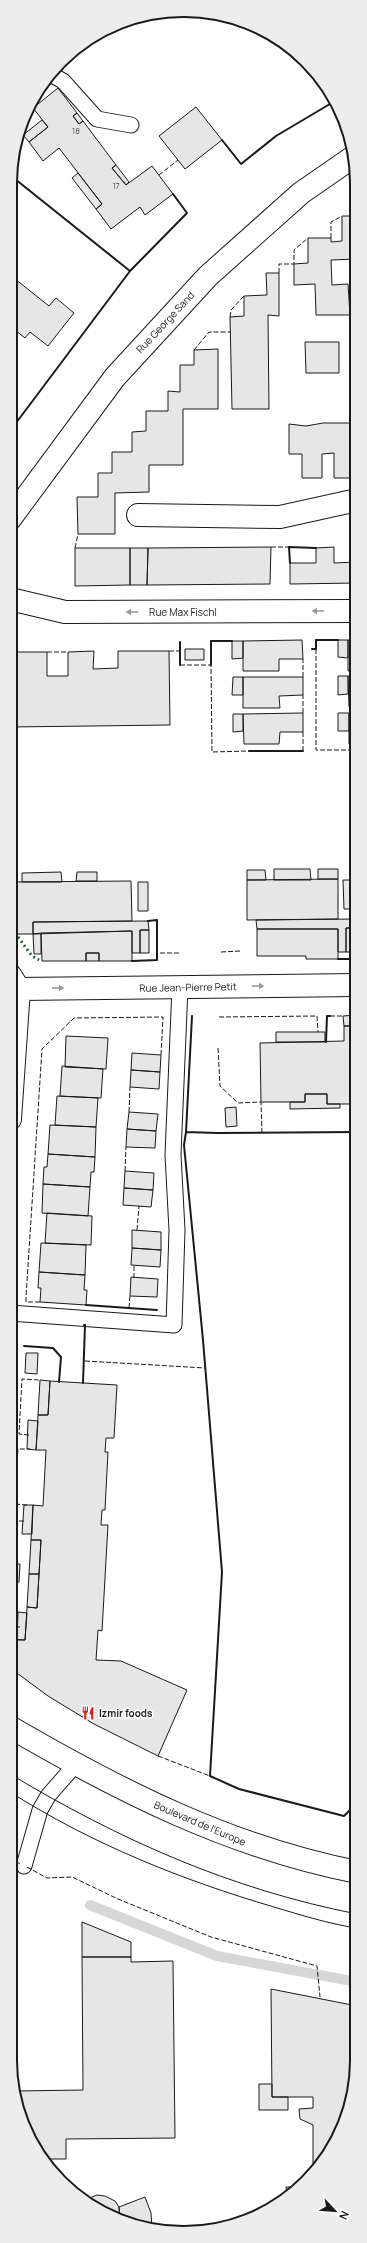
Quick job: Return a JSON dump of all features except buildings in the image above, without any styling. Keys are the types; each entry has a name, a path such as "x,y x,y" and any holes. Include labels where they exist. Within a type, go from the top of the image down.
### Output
{"street":[{"name":"Rue George Sand","path":"17,510 116,377 208,276 302,193 349,160"},
{"path":"138,515 280,517 350,502"},
{"name":"Rue Max Fischl","path":"17,602 65,612 350,610"},
{"name":"Rue Jean-Pierre Petit","path":"17,982 180,987 350,985"},
{"name":"Boulevard de l'Europe","path":"17,1731 75,1765 172,1814 250,1845 329,1867 350,1871"}],"lane":[{"path":"56,77 64,81 97,120 131,125"},
{"path":"17,1314 174,1325 177,1230 173,1155 180,987"},
{"path":"24,1866 40,1810 48,1796 75,1765"}],"waterway":[{"path":"90,1905 217,1956 350,1981"}],"tram line":[{"path":"17,1778 93,1820 135,1841 177,1859 220,1876 265,1891 310,1904 350,1913"},
{"path":"17,1796 73,1828 138,1859 205,1885 305,1916 350,1927"}],"hedge":[{"path":"18,937 32,956 39,960"}],"fence":[{"path":"159,175 178,160"},
{"path":"331,238 331,222 342,216"},
{"path":"279,273 279,264 294,264 294,250 308,238"},
{"path":"230,317 231,310 244,296"},
{"path":"194,350 209,332 231,332"},
{"path":"75,548 78,534"},
{"path":"271,547 289,547"},
{"path":"316,649 316,750 350,750"},
{"path":"169,651 180,651"},
{"path":"47,652 68,652"},
{"path":"303,659 303,677"},
{"path":"180,665 211,665 212,752 249,751"},
{"path":"303,695 303,713"},
{"path":"303,732 303,751"},
{"path":"221,952 241,951"},
{"path":"160,953 180,953"},
{"path":"219,1017 317,1016 318,1032"},
{"path":"330,1016 343,1016"},
{"path":"40,1302 26,1302 26,1297 42,1049 74,1018 163,1017 161,1055"},
{"path":"218,1048 220,1086 238,1103 261,1102 262,1133"},
{"path":"129,1112 130,1087"},
{"path":"125,1171 126,1147"},
{"path":"137,1230 139,1206"},
{"path":"134,1265 134,1278"},
{"path":"129,1308 130,1296"},
{"path":"85,1361 205,1368"},
{"path":"29,1435 19,1434 22,1379 40,1380"},
{"path":"17,1463 18,1449 30,1449"},
{"path":"17,1504 27,1505"},
{"path":"17,1521 24,1521"},
{"path":"158,1756 210,1776"},
{"path":"27,1867 47,1878 72,1877 118,1899 211,1937 317,1966 320,1997"}],"wall":[{"path":"222,140 241,164 276,136 330,104"},
{"path":"17,181 130,271 17,422"},
{"path":"130,271 187,213 173,194"},
{"path":"290,563 289,547 316,548"},
{"path":"312,649 316,649 316,640 338,640"},
{"path":"211,665 211,641 232,641"},
{"path":"180,642 180,665"},
{"path":"249,751 303,751"},
{"path":"132,961 157,960 157,920 148,921"},
{"path":"338,959 350,959"},
{"path":"186,1132 192,1016"},
{"path":"326,1042 327,1016 330,1016"},
{"path":"350,1132 186,1132 184,1145 203,1340 222,1572 210,1776 239,1789 344,1816 350,1810"},
{"path":"86,1305 157,1310"},
{"path":"83,1383 84,1325"},
{"path":"24,1346 53,1348 61,1357 59,1382"}],"place":[{"name":"Izmir foods","path":"88,1713"}]}
